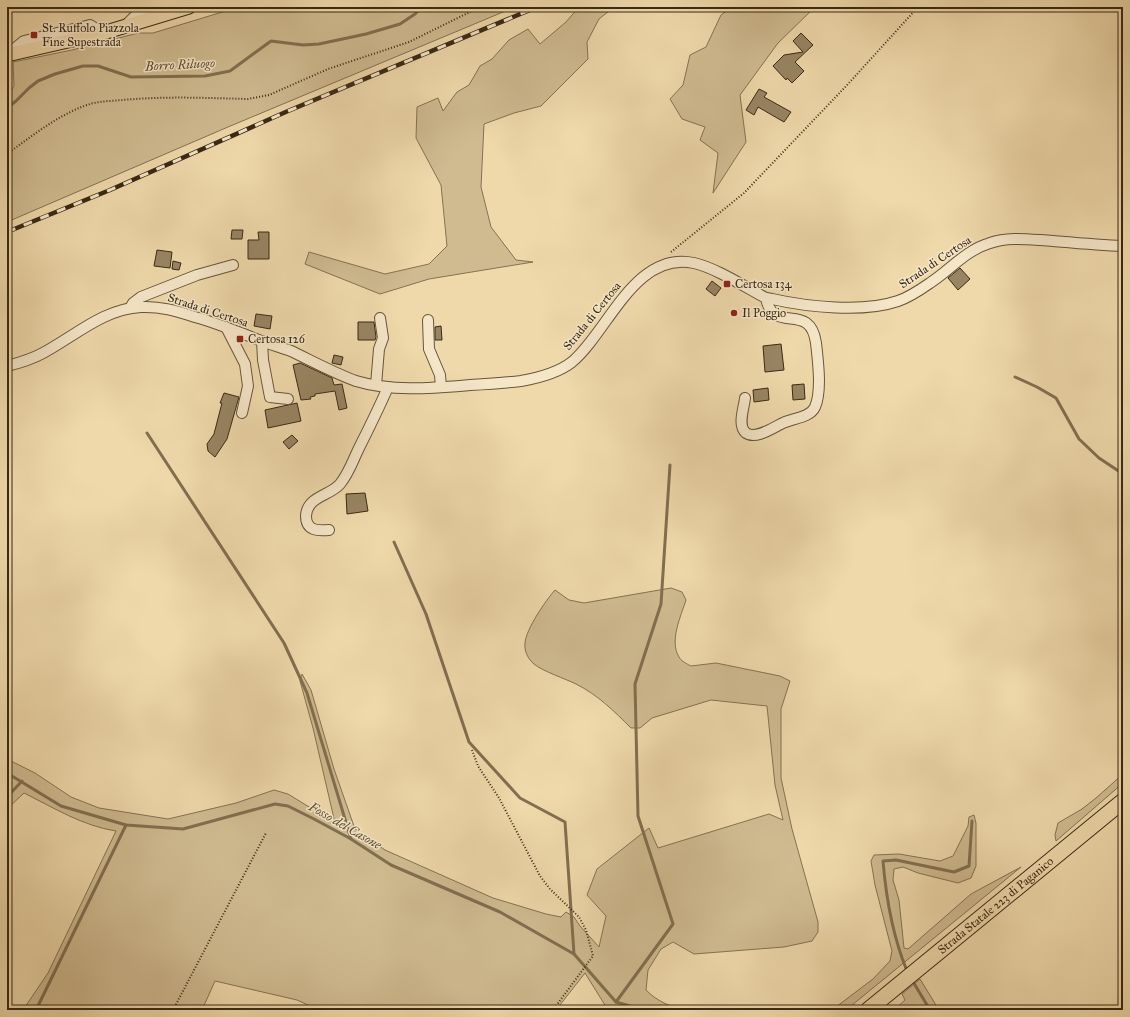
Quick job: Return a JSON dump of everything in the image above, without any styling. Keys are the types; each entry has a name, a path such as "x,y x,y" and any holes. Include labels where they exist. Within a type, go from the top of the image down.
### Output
{"highway":[{"name":"Strada Statale 223 di Paganico","path":"868,1010 1123,801"}],"main road":[{"path":"7,55 103,32 189,7"}],"street":[{"path":"124,26 139,12 154,7"},
{"name":"Strada di Certosa","path":"7,366 42,354 90,324 108,315 130,308 141,307 161,308 202,319 288,350 350,378 376,385 388,387 441,387 521,381 546,375 572,362 585,348 629,292 641,280 656,269 670,263 694,263 766,298 834,307 865,307 883,305 898,301 916,293 967,254 977,248 996,241 1019,239 1123,246"},
{"path":"130,308 133,303 141,297 197,275 233,265"},
{"path":"745,398 741,425 744,432 748,434 756,434 767,432 784,422 806,416 815,408 818,395 817,356 813,331 807,322 796,318 784,319 776,315 768,305 766,298"},
{"path":"376,385 379,349 383,338 380,318"},
{"path":"428,320 429,349 440,375 441,387"},
{"path":"226,327 245,364 248,386 242,413"},
{"path":"262,341 262,360 270,397 288,400"},
{"path":"329,530 317,531 312,528 306,516 315,499 336,488 341,482 353,463 388,387"}],"path":[{"path":"7,154 55,121 89,104 135,99 258,98 276,92 328,68 409,42 480,7"},
{"path":"656,269 660,260 744,193 849,83 918,7"},
{"path":"472,750 478,766 499,798 540,876 550,889 579,917 586,930 593,951 593,956 552,1010"},
{"path":"7,813 10,810"},
{"path":"173,1010 266,833"}],"shaded area":[{"path":"239,7 515,7 228,127 7,222 7,98 14,86 13,62 72,50 138,33 153,33"},
{"path":"579,7 614,7 599,19 587,42 588,59 541,106 514,113 484,124 481,187 491,227 516,260 533,262 429,279 380,294 305,264 309,252 385,274 429,264 447,246 441,185 416,138 417,107 438,98 443,111 457,92 469,85 480,66 492,59 509,40 528,29 540,44 566,22"},
{"path":"732,7 815,7 778,43 740,95 746,142 713,193 718,153 700,140 705,127 682,119 670,99 683,85 690,55 706,47 721,15"},
{"path":"671,588 682,592 686,600 677,628 675,644 676,651 683,661 691,666 716,663 780,676 790,681 781,709 781,778 792,829 818,922 818,932 812,941 784,947 694,954 673,942 661,949 648,970 646,990 664,1003 685,1010 608,1010 585,973 556,1010 319,1010 297,1000 215,981 202,1010 23,1010 48,973 116,831 104,829 80,821 24,793 7,809 7,759 35,773 71,797 99,808 168,819 236,803 274,790 288,794 335,823 313,728 300,681 302,674 311,690 334,769 355,829 385,850 493,898 561,917 566,912 574,917 599,947 606,916 587,895 597,869 649,828 658,848 769,814 783,820 775,785 767,706 711,700 652,718 640,728 631,728 599,698 584,688 538,667 527,655 525,643 529,630 542,607 555,590 569,600 584,603"},
{"path":"1123,774 1123,783 1056,841 1055,835 1058,823 1082,809"},
{"path":"974,815 976,823 976,866 971,878 958,883 918,873 903,867 894,869 893,880 899,900 904,948 908,949 971,894 1021,867 846,1010 832,1010 873,979 890,961 892,951 875,885 871,861 874,855 899,854 940,861 953,856 968,826 969,817"},
{"path":"920,979 939,1010 894,1010 905,1000 902,994"}],"building":[{"path":"801,33 813,45 795,62 804,71 792,83 787,78 786,80 773,66 784,55 803,52 793,41"},
{"path":"759,89 767,93 764,97 791,112 784,122 758,107 754,115 746,110"},
{"path":"232,230 243,230 242,239 231,239"},
{"path":"258,232 269,232 269,259 248,259 248,240 259,240"},
{"path":"157,250 172,252 170,268 154,266"},
{"path":"173,261 181,263 179,270 172,269"},
{"path":"960,268 970,279 958,290 948,278"},
{"path":"712,281 721,288 715,296 706,289"},
{"path":"256,314 272,316 270,329 254,326"},
{"path":"358,322 374,322 375,340 358,340"},
{"path":"441,326 442,340 435,340 435,327"},
{"path":"781,344 784,370 765,372 763,346"},
{"path":"334,355 343,357 341,365 332,363"},
{"path":"300,363 332,378 334,385 342,384 347,408 339,410 335,391 315,394 315,396 310,397 311,399 301,400 293,365"},
{"path":"804,384 805,399 793,400 792,385"},
{"path":"768,388 769,400 754,402 753,390"},
{"path":"224,393 239,397 227,439 215,457 208,451 207,444 214,434 222,403 220,403"},
{"path":"297,403 301,421 268,428 265,410"},
{"path":"292,435 298,441 289,449 283,442"},
{"path":"365,493 368,511 347,514 346,494"}],"waterway":[{"name":"Borro Riluogo","path":"7,108 38,81 55,74 83,66 98,66 131,77 205,76 230,71 271,41 303,45 319,44 366,34 400,24 415,14 421,7"},
{"path":"1015,377 1056,398 1079,439 1099,458 1123,474"},
{"path":"147,433 284,643 307,693 351,839"},
{"path":"616,1002 673,924 638,816 635,684 661,604 670,465"},
{"path":"394,542 426,614 469,742 520,798 565,822 574,954"},
{"name":"Fosso del Casone","path":"7,773 61,806 126,825 183,829 275,804 288,806 351,839 391,865 500,912 574,954 616,1002 644,1010"},
{"path":"7,797 22,781"},
{"path":"907,971 898,945 891,917 883,861 896,860 954,872 969,866 972,821"},
{"path":"36,1010 126,825"},
{"path":"912,980 930,1010"}],"railway":[{"path":"7,232 110,190 288,111 537,7"}],"place":[{"name":"St. Ruffolo Piazzola Fine Supestrada","path":"34,35"},
{"name":"Certosa 134","path":"727,284"},
{"name":"Il Poggio","path":"734,313"},
{"name":"Certosa 126","path":"240,339"}]}
